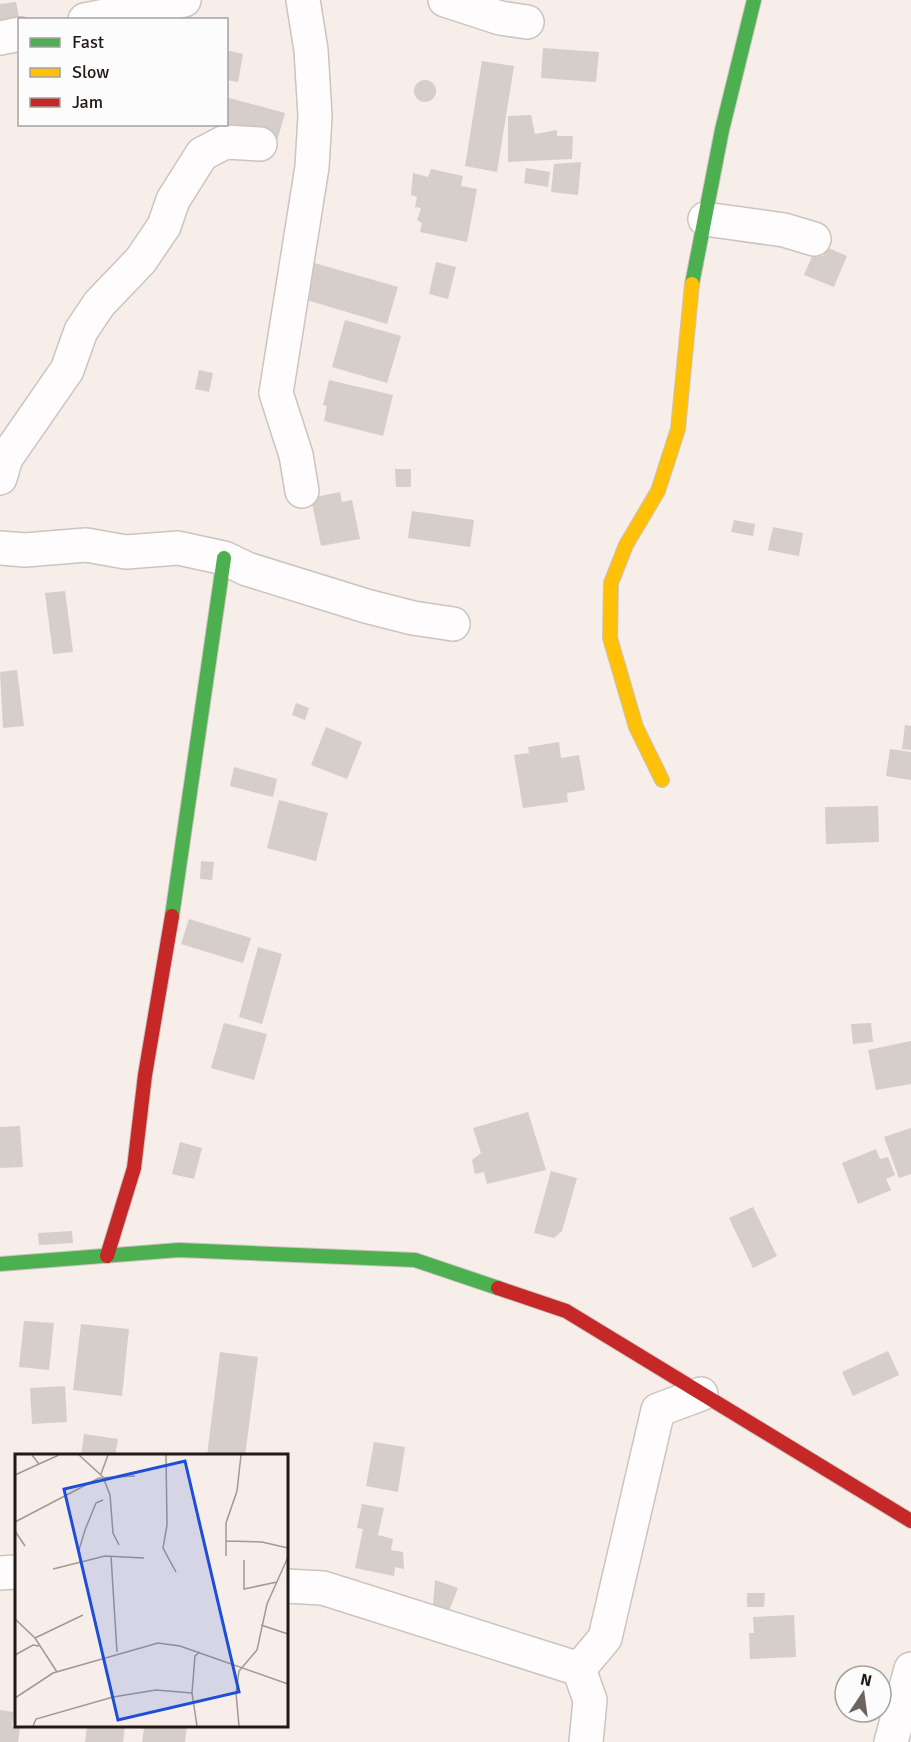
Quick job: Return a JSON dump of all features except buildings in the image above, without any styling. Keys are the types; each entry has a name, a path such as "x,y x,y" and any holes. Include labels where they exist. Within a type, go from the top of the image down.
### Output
{"street":[{"path":"94,18 184,0"},
{"path":"302,491 296,455 276,393 312,167 315,116 311,50 303,0"},
{"path":"445,0 500,18 527,22"},
{"path":"662,780 636,727 610,638 611,583 626,545 658,491 678,429 692,289 722,130 754,0"},
{"path":"0,38 18,34"},
{"path":"0,478 6,458 67,370 81,331 99,304 141,260 164,226 173,200 202,154 225,142 260,144"},
{"path":"705,219 784,230 814,239"},
{"path":"0,548 25,550 86,545 126,552 178,548 224,558 247,569 366,606 413,618 453,624"},
{"path":"107,1256 134,1168 145,1076 180,877 224,558"},
{"path":"0,1264 179,1250 415,1260 566,1311 911,1521"},
{"path":"579,1669 605,1638 658,1410 701,1394"},
{"path":"0,1573 15,1572"},
{"path":"288,1586 323,1588 579,1669"},
{"path":"579,1669 590,1700 586,1742"},
{"path":"891,1742 911,1669"}],"traffic: fast":[{"path":"692,284 722,130 754,0"},
{"path":"172,916 224,558"},
{"path":"0,1264 179,1250 415,1260 498,1288"}],"traffic: slow":[{"path":"662,780 636,727 610,638 611,583 626,545 658,491 678,429 692,284"}],"traffic: jam":[{"path":"107,1256 134,1168 145,1075 172,916"},
{"path":"498,1288 566,1311 911,1521"}]}
